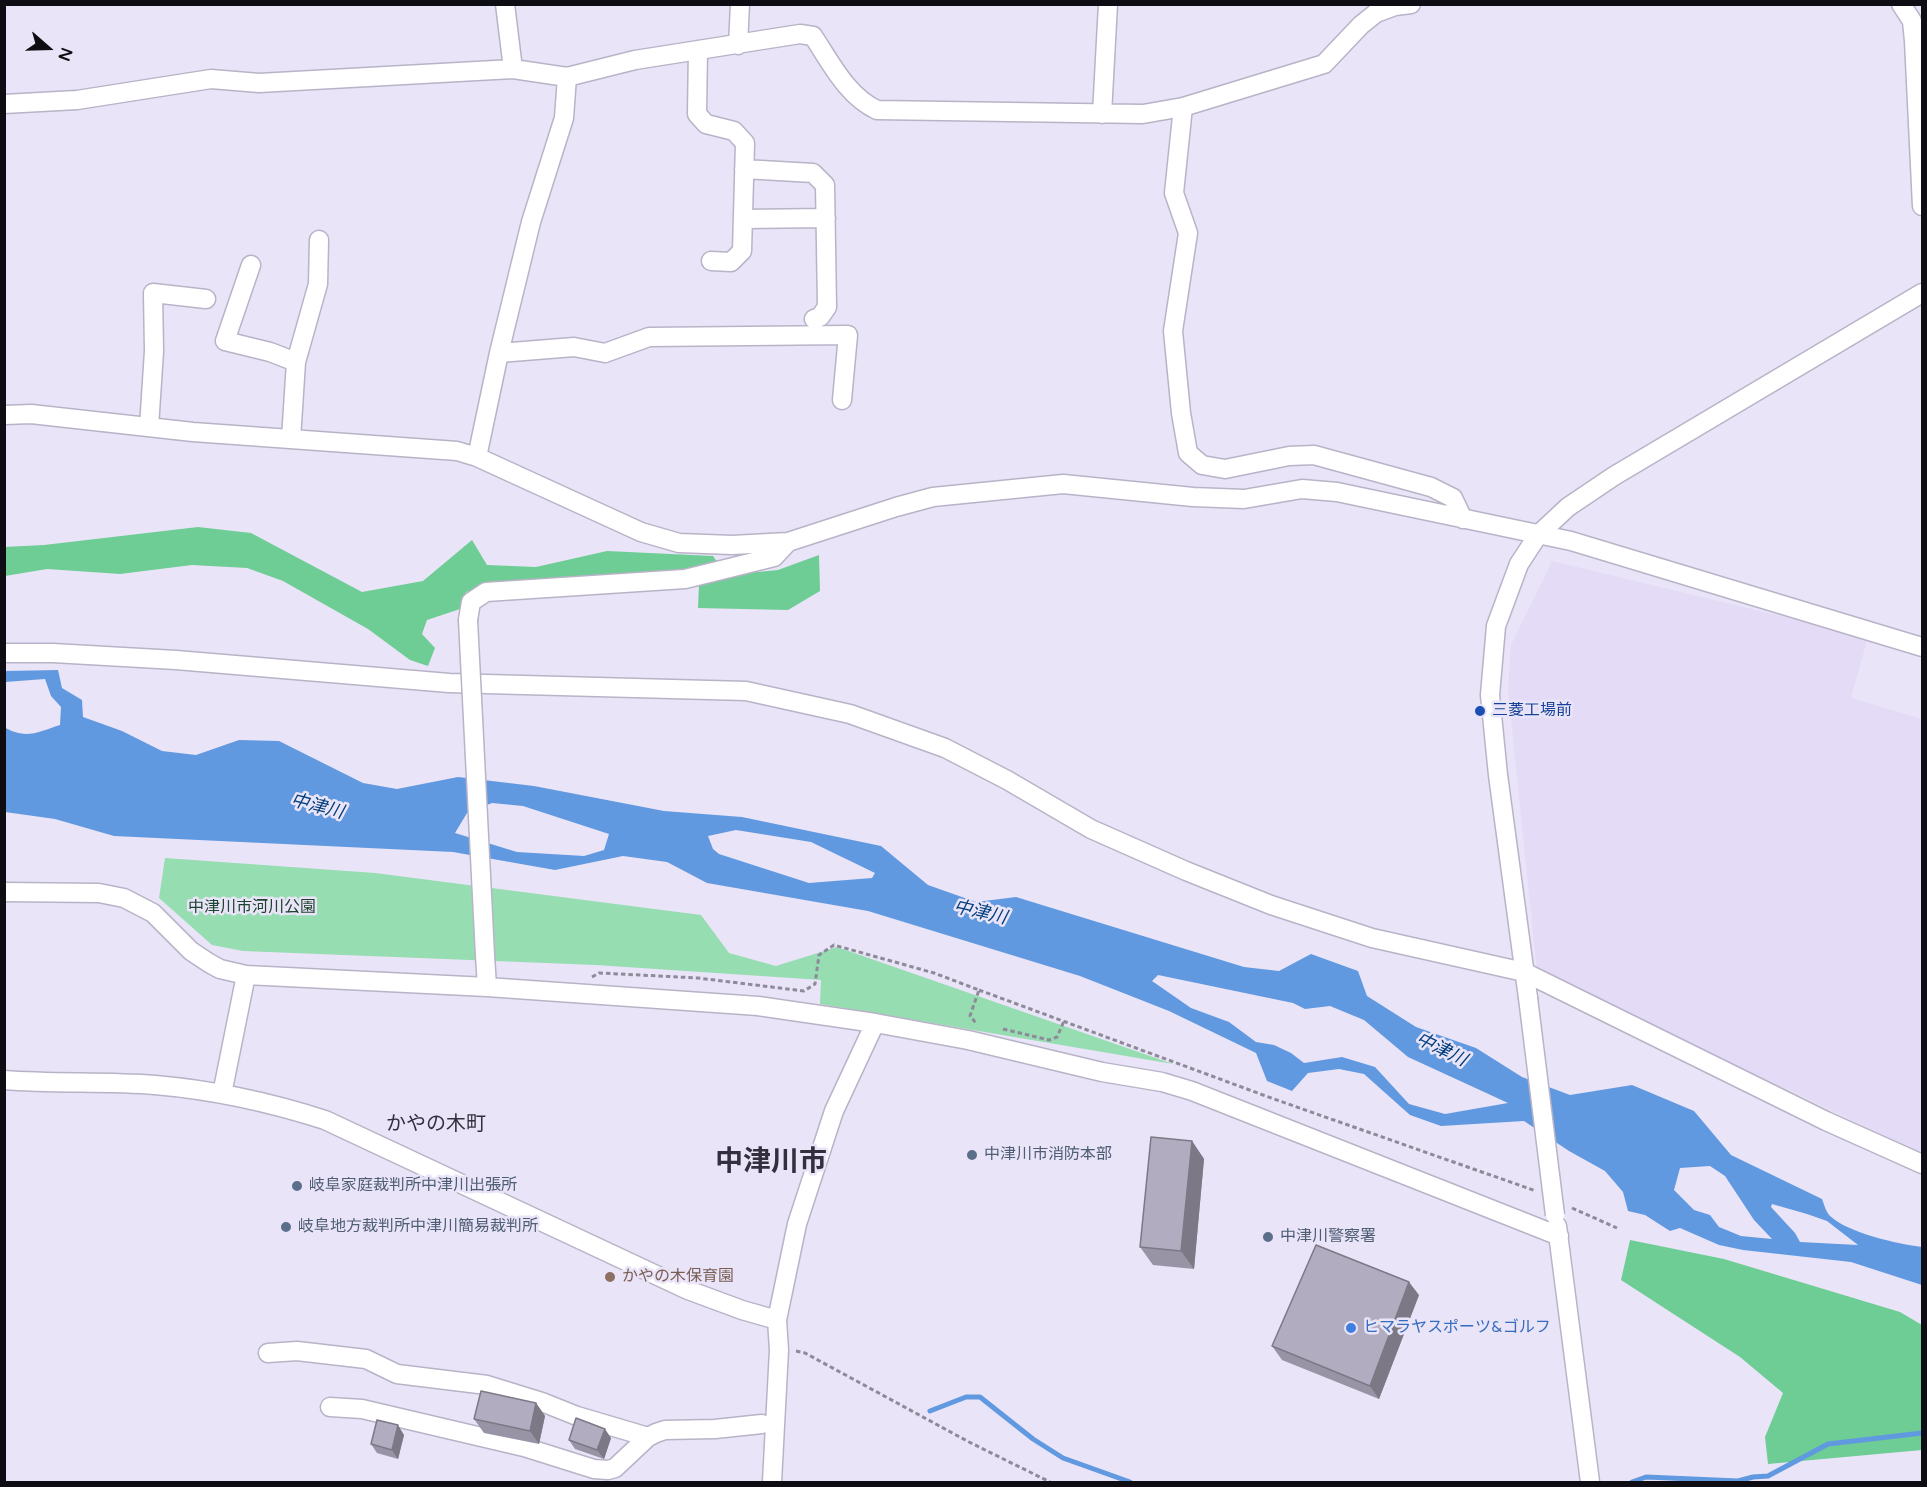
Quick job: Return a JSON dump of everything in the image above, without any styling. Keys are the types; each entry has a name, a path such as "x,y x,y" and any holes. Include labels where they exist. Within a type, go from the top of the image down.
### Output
{"street":[{"path":"505,4 513,69"},
{"path":"738,45 740,4"},
{"path":"1102,114 1108,4"},
{"path":"4,104 77,100 211,79 259,83 513,69 567,77 635,60 800,34 813,36 850,90 863,103 877,110 1143,114 1183,107 1324,64 1361,25 1376,13 1395,6 1411,4"},
{"path":"1902,4 1912,21 1918,42 1923,206"},
{"path":"698,50 697,114 705,124 734,131 745,143 742,251 731,262 711,261"},
{"path":"477,457 499,353 531,222 564,118 567,77"},
{"path":"1183,107 1174,193 1188,233 1173,332 1181,412 1188,453 1202,465 1225,469 1289,456 1314,455 1431,488 1453,498 1463,519"},
{"path":"744,169 813,173 825,185 827,307 820,317 814,319"},
{"path":"743,219 825,218"},
{"path":"291,439 296,362 318,284 319,240"},
{"path":"251,265 225,341 270,352 296,362"},
{"path":"149,427 154,351 153,293 206,299"},
{"path":"1590,1482 1559,1236 1560,1210 1524,972 1498,775 1490,695 1496,626 1519,564 1538,535 1568,507 1614,476 1923,293"},
{"path":"499,353 574,346 606,353 649,337 848,335 842,400"},
{"path":"4,415 31,414 149,427 457,451 477,457 641,532 679,543 732,545 788,542 933,497 1063,484 1193,497 1244,499 1302,489 1337,492 1571,541 1923,647"},
{"path":"487,987 468,620 471,602 486,592 685,579 774,557 788,542"},
{"path":"4,653 165,659 448,683 746,691 850,714 945,748 1007,780 1091,829 1271,906 1372,938 1524,972 1826,1121 1923,1164"},
{"path":"4,892 51,891 111,894 124,898 153,913 196,955 220,969 246,975 487,987 758,1005 968,1040 1102,1072 1162,1082 1192,1091 1559,1236"},
{"path":"222,1094 246,975"},
{"path":"772,1482 779,1350 777,1320 797,1224 834,1111 875,1023"},
{"path":"4,1080 154,1085 222,1094 272,1104 325,1120 688,1290 777,1320"},
{"path":"268,1353 297,1351 366,1359 397,1374 487,1385 542,1402 577,1416 648,1437"},
{"path":"330,1407 362,1409 524,1447 594,1470 615,1468 648,1437 665,1430 704,1430 762,1424"}],"path":[{"path":"581,993 587,980 599,973 698,978 804,991 815,984 819,955 834,945 934,973 1545,1195"},
{"path":"979,990 970,1016 975,1023 985,1025"},
{"path":"995,1027 1049,1040 1057,1037 1064,1021"},
{"path":"1560,1210 1617,1228"},
{"path":"794,1350 805,1353 969,1442 1050,1482"}],"shaded area":[{"path":"1552,561 1868,637 1851,698 1922,719 1922,1154 1787,1089 1759,1082 1537,972 1508,690 1511,645"}],"green space":[{"path":"198,527 251,533 362,592 423,581 472,540 487,565 536,567 607,551 713,556 726,575 778,570 819,555 820,591 788,610 698,608 699,584 482,588 466,592 460,609 427,620 422,634 435,648 428,666 410,660 368,629 283,581 247,568 192,565 120,574 47,569 5,576 4,547 44,545"},
{"name":"中津川市河川公園","path":"165,858 375,873 701,915 729,953 776,966 837,947 1173,1064 820,1004 821,980 596,965 243,951 212,945 159,898"},
{"path":"1630,1240 1724,1259 1900,1312 1922,1325 1922,1450 1768,1464 1765,1437 1783,1393 1740,1357 1621,1280"}],"water":[{"name":"中津川","path":"58,670 62,688 82,700 83,717 122,731 162,751 196,755 239,740 279,741 363,783 397,789 458,777 534,786 664,811 742,817 881,846 928,885 976,902 1016,897 1244,967 1279,971 1311,954 1358,971 1367,996 1416,1027 1476,1048 1522,1077 1570,1095 1632,1085 1694,1111 1731,1155 1822,1199 1826,1210 1838,1222 1874,1237 1922,1247 1922,1285 1851,1262 1743,1250 1719,1245 1680,1228 1670,1231 1645,1215 1628,1211 1623,1192 1605,1171 1569,1151 1524,1121 1441,1126 1410,1115 1364,1074 1339,1069 1308,1073 1292,1091 1267,1081 1256,1053 1169,1011 1080,976 868,911 707,883 667,862 623,856 555,870 453,852 114,836 55,819 5,812 4,727 19,733 32,734 60,725 61,707 51,696 45,679 5,682 5,671","holes":["492,803 523,806 609,834 604,850 584,856 517,852 455,833 467,813","736,830 811,842 875,873 872,878 809,883 719,854 713,849 708,836","1158,975 1293,1003 1305,1009 1330,1006 1364,1020 1408,1057 1508,1103 1445,1114 1409,1104 1375,1067 1342,1057 1304,1063 1291,1053 1274,1045 1256,1042 1229,1022 1191,1008 1152,981","1710,1166 1725,1176 1754,1220 1772,1239 1741,1236 1719,1227 1710,1215 1694,1210 1674,1190 1680,1168","1772,1204 1827,1221 1858,1245 1800,1242 1795,1233 1771,1207"]}],"building":[{"path":"1151,1137 1192,1141 1181,1251 1140,1247"},
{"name":"ヒマラヤスポーツ&ゴルフ","path":"1316,1245 1409,1282 1370,1386 1272,1346"},
{"path":"481,1391 536,1403 530,1431 474,1419"},
{"path":"576,1418 605,1429 597,1450 569,1440"},
{"path":"377,1420 398,1425 392,1450 371,1444"}],"waterway":[{"path":"930,1411 966,1397 980,1397 1033,1439 1063,1458 1130,1482"},
{"path":"1632,1482 1646,1477 1738,1481 1768,1476 1828,1444 1922,1433"}],"place":[{"name":"三菱工場前","path":"1480,711"},
{"name":"中津川市消防本部","path":"972,1155"},
{"name":"岐阜家庭裁判所中津川出張所","path":"297,1186"},
{"name":"岐阜地方裁判所中津川簡易裁判所","path":"286,1227"},
{"name":"中津川警察署","path":"1268,1237"},
{"name":"かやの木保育園","path":"610,1277"},
{"name":"ヒマラヤスポーツ&ゴルフ","path":"1351,1328"}],"district":[{"name":"かやの木町","path":"436,1125"},
{"name":"中津川市","path":"771,1163"}]}
